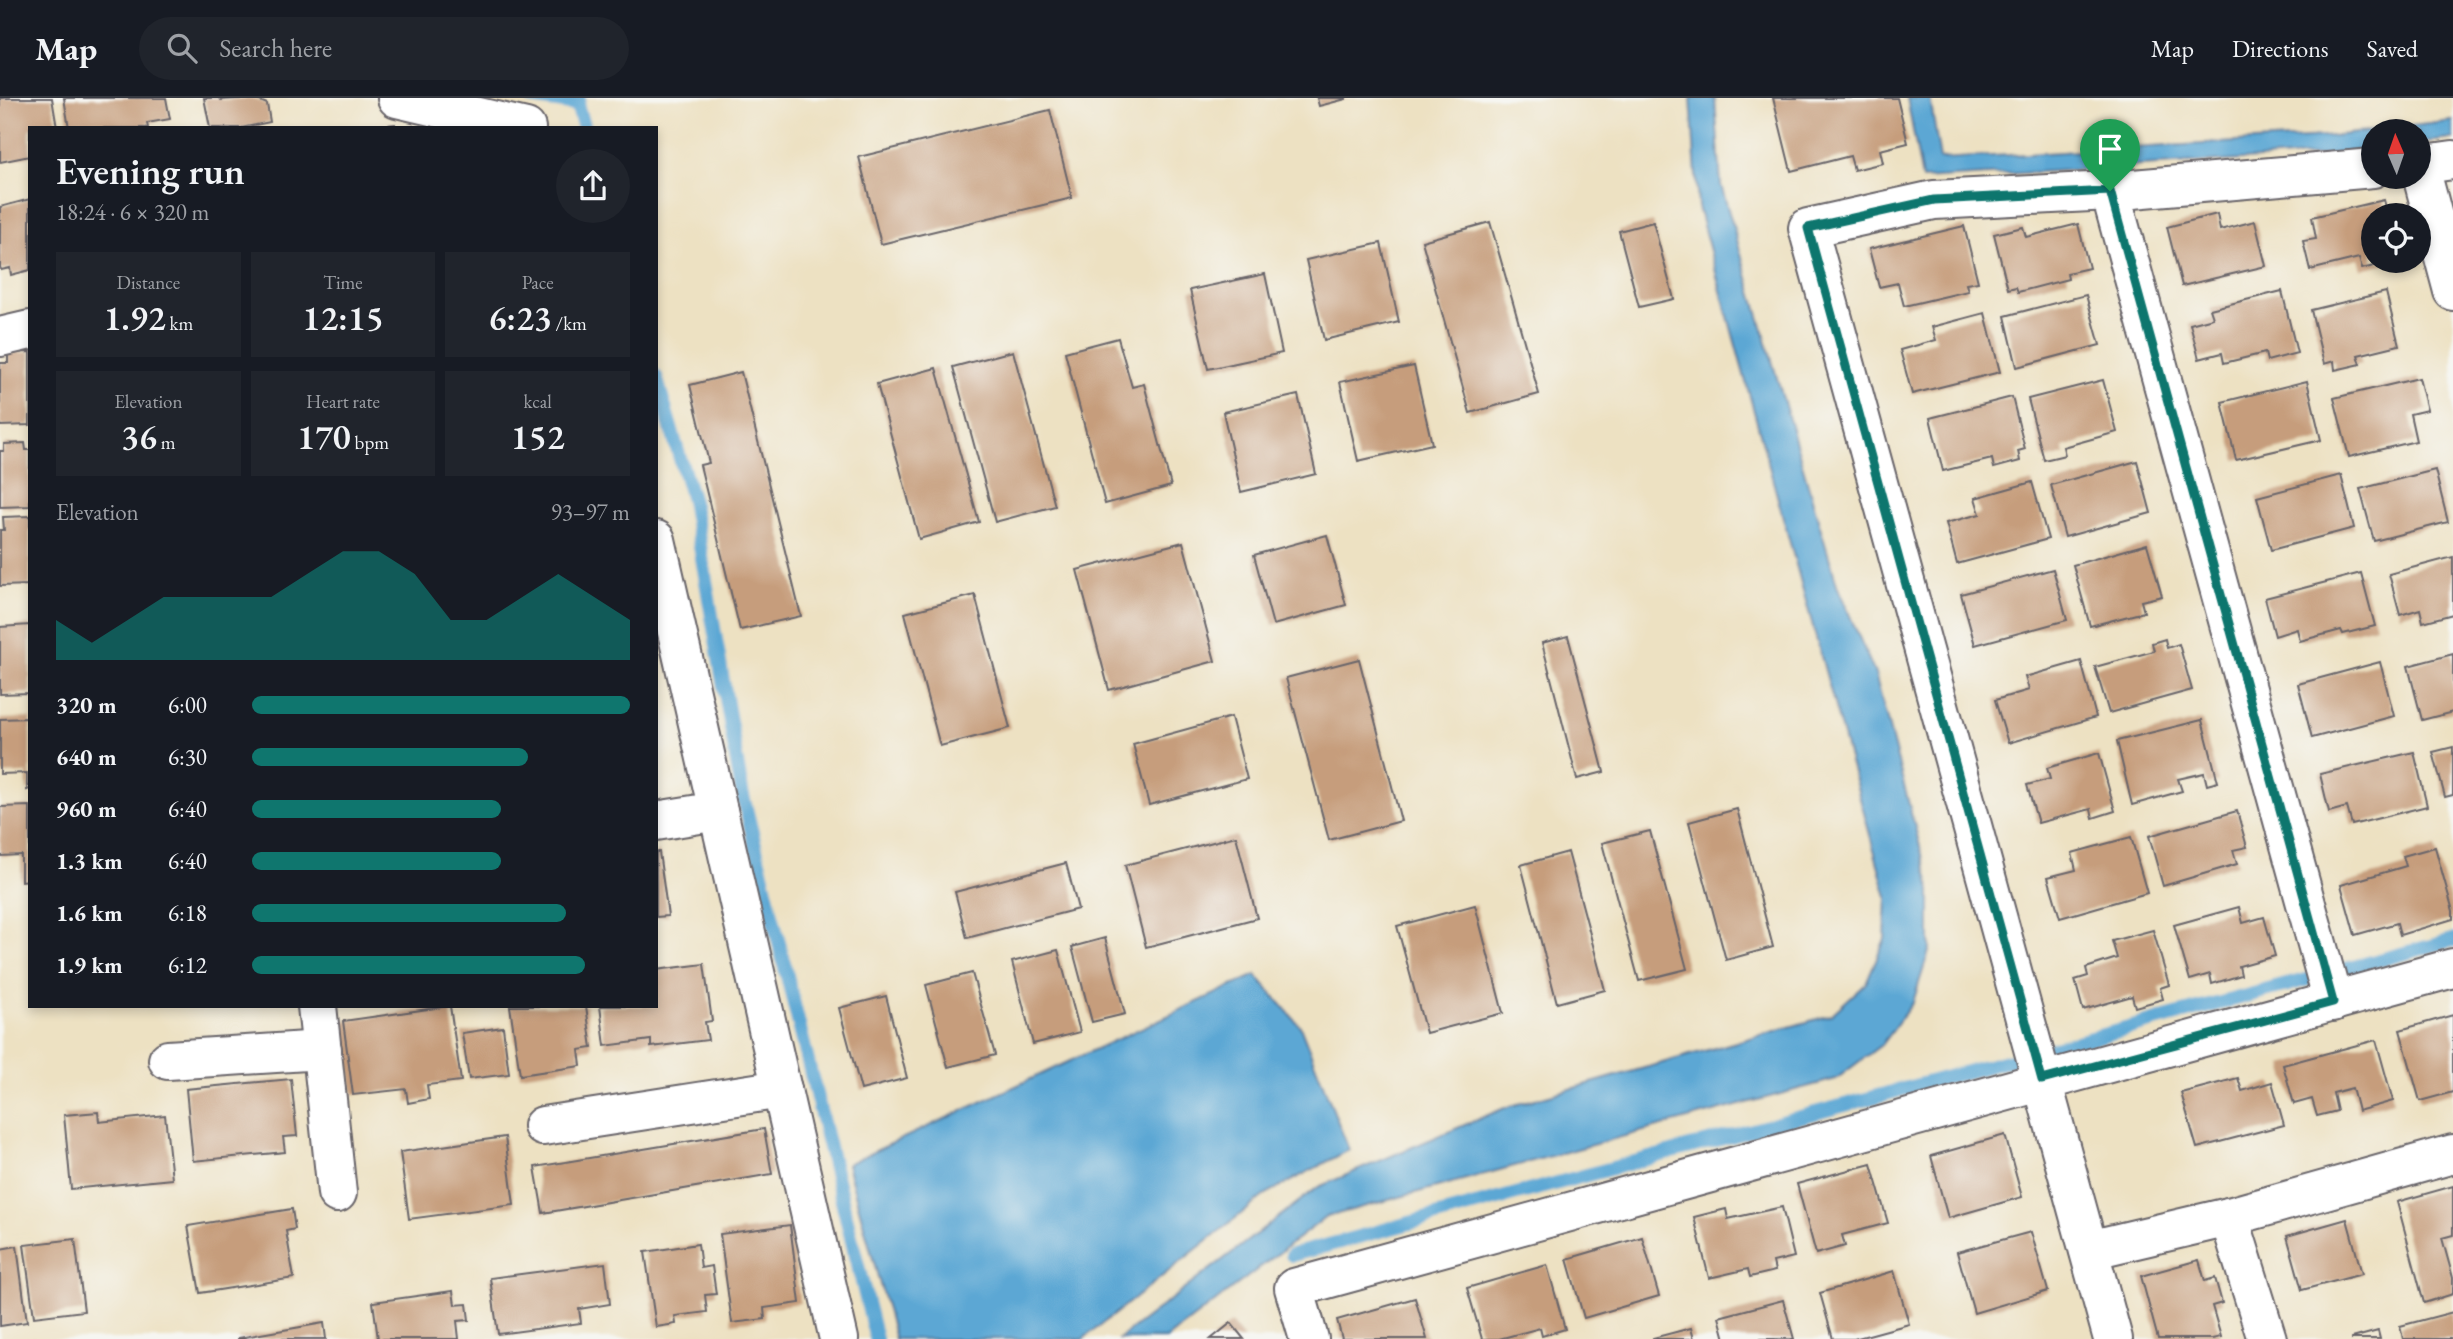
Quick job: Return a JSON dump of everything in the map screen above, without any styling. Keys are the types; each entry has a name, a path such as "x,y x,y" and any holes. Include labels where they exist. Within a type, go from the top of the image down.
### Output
{"street":[{"path":"397,98 523,115"},
{"path":"2431,163 2453,160"},
{"path":"2113,1339 1808,228 1934,200 2110,191 2361,169"},
{"path":"2426,189 2453,291"},
{"path":"2110,191 2328,983"},
{"path":"0,337 28,330"},
{"path":"658,557 670,661 718,811 782,1090 834,1338"},
{"path":"658,821 718,811"},
{"path":"1309,1339 1294,1288 2038,1064 2328,983 2453,968"},
{"path":"317,1008 337,1193"},
{"path":"168,1060 322,1050"},
{"path":"543,1126 782,1090"},
{"path":"2089,1250 2230,1217 2453,1154"},
{"path":"2230,1217 2267,1339"}],"water":[{"path":"1691,98 1715,98 1721,185 1838,588 1875,674 1930,885 1930,948 1913,1002 1881,1045 1836,1079 1326,1217 1166,1339 1119,1339 1318,1187 1507,1107 1831,1015 1866,983 1885,939 1887,897 1698,207"},
{"path":"1907,98 1930,98 1940,159 2324,137 2361,132 2361,151 2327,155 1922,179"},
{"path":"2453,121 2453,139 2431,142 2431,124"},
{"path":"1256,975 1300,1026 1349,1150 1266,1194 1083,1339 895,1339 847,1164"}],"building":[{"path":"0,98 52,98 57,126 28,126 28,156 0,162"},
{"path":"64,98 166,98 170,119 147,123 148,126 69,126"},
{"path":"204,98 253,98 267,104 270,122 251,126 210,126"},
{"path":"1317,98 1346,98 1346,99 1319,106"},
{"path":"1773,98 1897,98 1908,143 1880,150 1883,163 1854,170 1850,156 1791,171"},
{"path":"1050,110 1072,198 881,244 859,157"},
{"path":"28,200 28,271 11,275 10,268 1,270 0,207"},
{"path":"2361,205 2361,265 2359,258 2310,270 2303,241 2316,239 2312,217"},
{"path":"2217,214 2220,230 2255,221 2266,266 2182,286 2167,227"},
{"path":"1490,222 1539,394 1470,413 1422,241"},
{"path":"1653,222 1674,299 1639,307 1619,231"},
{"path":"2078,224 2089,268 2067,273 2068,279 2018,292 2016,287 2008,289 1994,234 2023,227 2026,237"},
{"path":"1964,226 1978,282 1966,284 1968,291 1904,306 1898,283 1879,287 1869,249"},
{"path":"1381,243 1399,322 1324,340 1306,260"},
{"path":"1265,274 1282,353 1208,369 1190,290"},
{"path":"2282,291 2297,353 2267,361 2265,353 2224,363 2222,353 2199,359 2190,324 2213,318 2210,309"},
{"path":"2386,292 2399,345 2358,355 2361,364 2335,370 2334,361 2324,364 2311,310"},
{"path":"2086,295 2100,345 2017,367 2005,316"},
{"path":"1985,313 2000,372 1912,394 1900,350 1936,340 1932,327"},
{"path":"1118,338 1132,387 1144,384 1171,486 1105,504 1065,352"},
{"path":"1013,351 1055,506 995,522 953,367"},
{"path":"28,352 28,425 0,426 0,363 8,363 8,353"},
{"path":"1414,366 1432,444 1358,461 1340,382"},
{"path":"936,368 979,522 919,539 877,384"},
{"path":"741,372 801,616 740,630 700,465 709,463 690,385"},
{"path":"2419,378 2427,410 2410,414 2416,441 2349,457 2334,398"},
{"path":"2103,380 2117,432 2063,447 2065,455 2044,460 2028,399"},
{"path":"2307,381 2321,440 2236,460 2222,402"},
{"path":"1298,395 1316,474 1241,492 1223,412"},
{"path":"2012,397 2025,449 2018,451 2020,461 1994,468 1992,459 1943,471 1930,418"},
{"path":"25,443 28,450 28,506 0,507 0,451 4,451 4,444"},
{"path":"2137,461 2151,513 2065,537 2051,485"},
{"path":"2435,470 2448,522 2374,541 2360,489"},
{"path":"2341,475 2354,528 2271,550 2257,497"},
{"path":"2032,482 2048,539 1957,564 1946,523 1980,514 1975,498"},
{"path":"28,516 28,585 0,586 0,530 4,530 3,517"},
{"path":"1327,535 1346,605 1273,625 1254,555"},
{"path":"1183,542 1215,661 1109,690 1077,570"},
{"path":"2147,544 2162,596 2141,601 2144,612 2090,626 2073,565"},
{"path":"2453,557 2453,614 2423,622 2420,609 2400,615 2389,574"},
{"path":"2053,569 2067,620 1975,645 1961,594"},
{"path":"2361,573 2375,626 2343,634 2341,630 2300,641 2297,629 2275,636 2265,598"},
{"path":"975,595 1010,728 940,746 905,613"},
{"path":"28,625 28,693 0,694 0,627"},
{"path":"1568,636 1604,772 1577,779 1542,643"},
{"path":"2165,639 2167,648 2179,644 2192,690 2109,713 2095,667 2154,651 2152,643"},
{"path":"2453,654 2453,712 2422,720 2408,666"},
{"path":"1359,659 1401,821 1329,840 1286,678"},
{"path":"2081,661 2096,717 2008,743 1995,700 2029,690 2025,677"},
{"path":"2380,662 2394,716 2312,738 2298,684"},
{"path":"1231,717 1247,779 1149,805 1133,744"},
{"path":"28,718 28,790 27,773 0,774 0,719"},
{"path":"2202,720 2218,782 2207,785 2204,773 2178,779 2182,791 2132,805 2117,741"},
{"path":"2453,747 2453,795 2445,797 2433,752"},
{"path":"2414,752 2427,806 2352,825 2347,807 2329,812 2320,774"},
{"path":"2099,753 2115,811 2093,818 2091,809 2038,823 2027,785 2050,779 2047,768"},
{"path":"28,806 28,880 21,881 21,855 0,856 0,807"},
{"path":"1737,809 1773,947 1726,960 1689,822"},
{"path":"2237,811 2247,847 2233,850 2237,864 2163,886 2149,836"},
{"path":"1650,831 1687,969 1639,981 1602,843"},
{"path":"1236,836 1257,918 1146,947 1125,865"},
{"path":"2131,837 2147,893 2060,918 2048,877 2076,870 2072,853"},
{"path":"2435,847 2453,919 2400,935 2397,923 2355,935 2341,885 2406,866 2403,856"},
{"path":"658,852 659,852 668,916 658,917"},
{"path":"1568,852 1605,990 1557,1003 1521,865"},
{"path":"1066,863 1078,909 967,938 955,892"},
{"path":"1475,905 1503,1013 1426,1033 1397,926"},
{"path":"2239,907 2243,923 2264,917 2275,956 2239,966 2241,975 2212,984 2210,974 2190,980 2174,925"},
{"path":"2153,930 2169,985 2160,988 2163,999 2135,1007 2132,996 2083,1010 2075,980 2088,976 2086,968 2117,958 2112,941"},
{"path":"1105,938 1125,1014 1092,1022 1072,947"},
{"path":"1058,950 1080,1032 1033,1044 1012,962"},
{"path":"704,964 712,1021 705,1022 708,1040 651,1047 651,1040 605,1046 600,1008 658,1008 658,970"},
{"path":"972,973 995,1055 948,1067 926,985"},
{"path":"886,996 907,1078 861,1090 839,1008"},
{"path":"450,1008 461,1081 427,1085 429,1099 408,1103 406,1089 353,1095 343,1021"},
{"path":"510,1008 586,1008 592,1048 579,1050 581,1066 520,1075"},
{"path":"2453,1015 2453,1092 2420,1101 2400,1030"},
{"path":"503,1027 509,1074 469,1079 462,1033"},
{"path":"2376,1040 2393,1101 2358,1111 2352,1088 2333,1093 2337,1111 2317,1116 2312,1099 2294,1104 2283,1065"},
{"path":"2238,1078 2242,1091 2272,1082 2284,1125 2197,1148 2181,1093"},
{"path":"291,1079 297,1136 283,1137 285,1152 193,1161 186,1089"},
{"path":"98,1112 99,1122 165,1115 172,1179 71,1189 64,1115"},
{"path":"764,1129 772,1174 543,1213 535,1167"},
{"path":"2005,1135 2022,1197 1948,1218 1931,1156"},
{"path":"505,1137 514,1205 409,1219 400,1152"},
{"path":"1871,1164 1888,1223 1842,1235 1845,1246 1816,1254 1797,1184"},
{"path":"2453,1186 2453,1235 2442,1238 2453,1278 2453,1294 2424,1303 2397,1202"},
{"path":"1782,1207 1794,1257 1773,1262 1775,1271 1750,1277 1748,1269 1709,1278 1694,1217 1726,1209 1728,1219"},
{"path":"292,1209 295,1229 286,1231 294,1278 200,1293 188,1226"},
{"path":"2347,1219 2362,1274 2302,1290 2287,1236"},
{"path":"790,1225 800,1303 764,1308 765,1319 732,1323 720,1234"},
{"path":"2031,1232 2048,1291 1974,1313 1957,1252"},
{"path":"1642,1237 1659,1296 1584,1318 1567,1259"},
{"path":"75,1239 84,1311 34,1317 24,1245"},
{"path":"698,1244 701,1268 712,1266 716,1294 705,1295 707,1312 675,1316 676,1324 656,1327 645,1252"},
{"path":"17,1246 27,1322 0,1326 0,1249"},
{"path":"2199,1260 2205,1281 2215,1278 2222,1303 2212,1306 2221,1337 2158,1339 2141,1276"},
{"path":"605,1263 610,1304 579,1309 581,1323 498,1334 490,1278"},
{"path":"1547,1265 1565,1329 1542,1336 1540,1328 1499,1339 1482,1339 1467,1288"},
{"path":"1894,1271 1909,1324 1854,1339 1833,1339 1820,1293"},
{"path":"453,1291 455,1305 467,1304 469,1320 457,1321 459,1339 378,1339 373,1302"},
{"path":"1415,1298 1427,1339 1342,1339 1337,1320"},
{"path":"1783,1300 1794,1339 1725,1339 1719,1317"},
{"path":"2453,1312 2453,1339 2403,1339 2400,1326"},
{"path":"324,1323 326,1339 238,1339 238,1338"},
{"path":"1231,1323 1244,1339 1211,1339"},
{"path":"1691,1328 1694,1339 1653,1339 1653,1338"},
{"path":"2378,1331 2380,1339 2352,1339 2352,1338"}],"waterway":[{"path":"531,98 577,105"},
{"path":"579,99 577,105 583,126"},
{"path":"658,384 692,499 742,792 876,1339"},
{"path":"1292,1255 2453,940"}],"route":[{"path":"2110,191 2333,1002 2042,1080 1808,228 1934,200 2110,191"}]}
